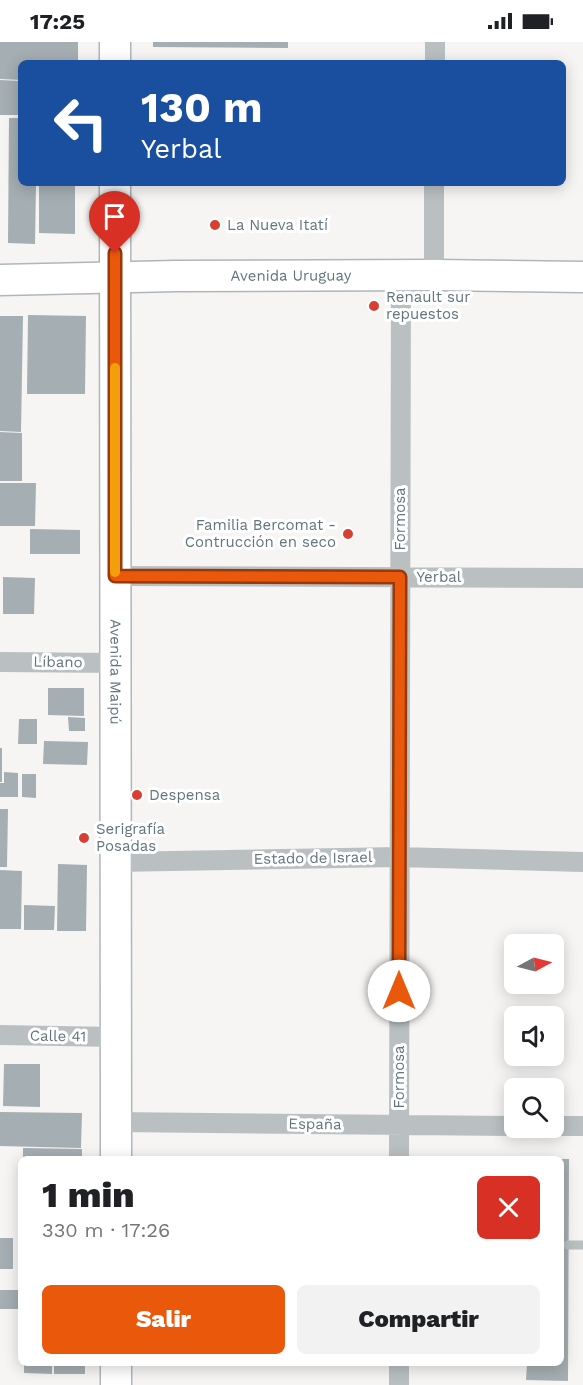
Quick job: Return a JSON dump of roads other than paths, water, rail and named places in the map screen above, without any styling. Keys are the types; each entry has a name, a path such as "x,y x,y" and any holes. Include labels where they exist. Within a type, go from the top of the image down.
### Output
{"main road":[{"path":"115,42 115,60"},
{"name":"Avenida Maipú","path":"115,186 116,1156"},
{"name":"Avenida Uruguay","path":"0,280 115,276 583,277"},
{"path":"116,1366 116,1385"}],"street":[{"path":"435,42 435,60"},
{"path":"434,186 434,275"},
{"name":"Formosa","path":"399,1156 401,275"},
{"name":"Yerbal","path":"115,576 583,578"},
{"name":"Líbano","path":"0,662 116,663"},
{"name":"Estado de Israel","path":"116,862 399,857 583,862"},
{"name":"Calle 41","path":"0,1035 116,1037"},
{"name":"España","path":"116,1122 504,1126"},
{"path":"564,1126 583,1126"},
{"path":"399,1366 399,1385"}],"lane":[{"path":"568,1245 583,1245"}],"place":[{"name":"La Nueva Itatí","path":"215,225"},
{"name":"Renault sur repuestos","path":"374,306"},
{"name":"Familia Bercomat - Contrucción en seco","path":"348,534"},
{"name":"Despensa","path":"137,795"},
{"name":"Serigrafía Posadas","path":"84,838"}]}
